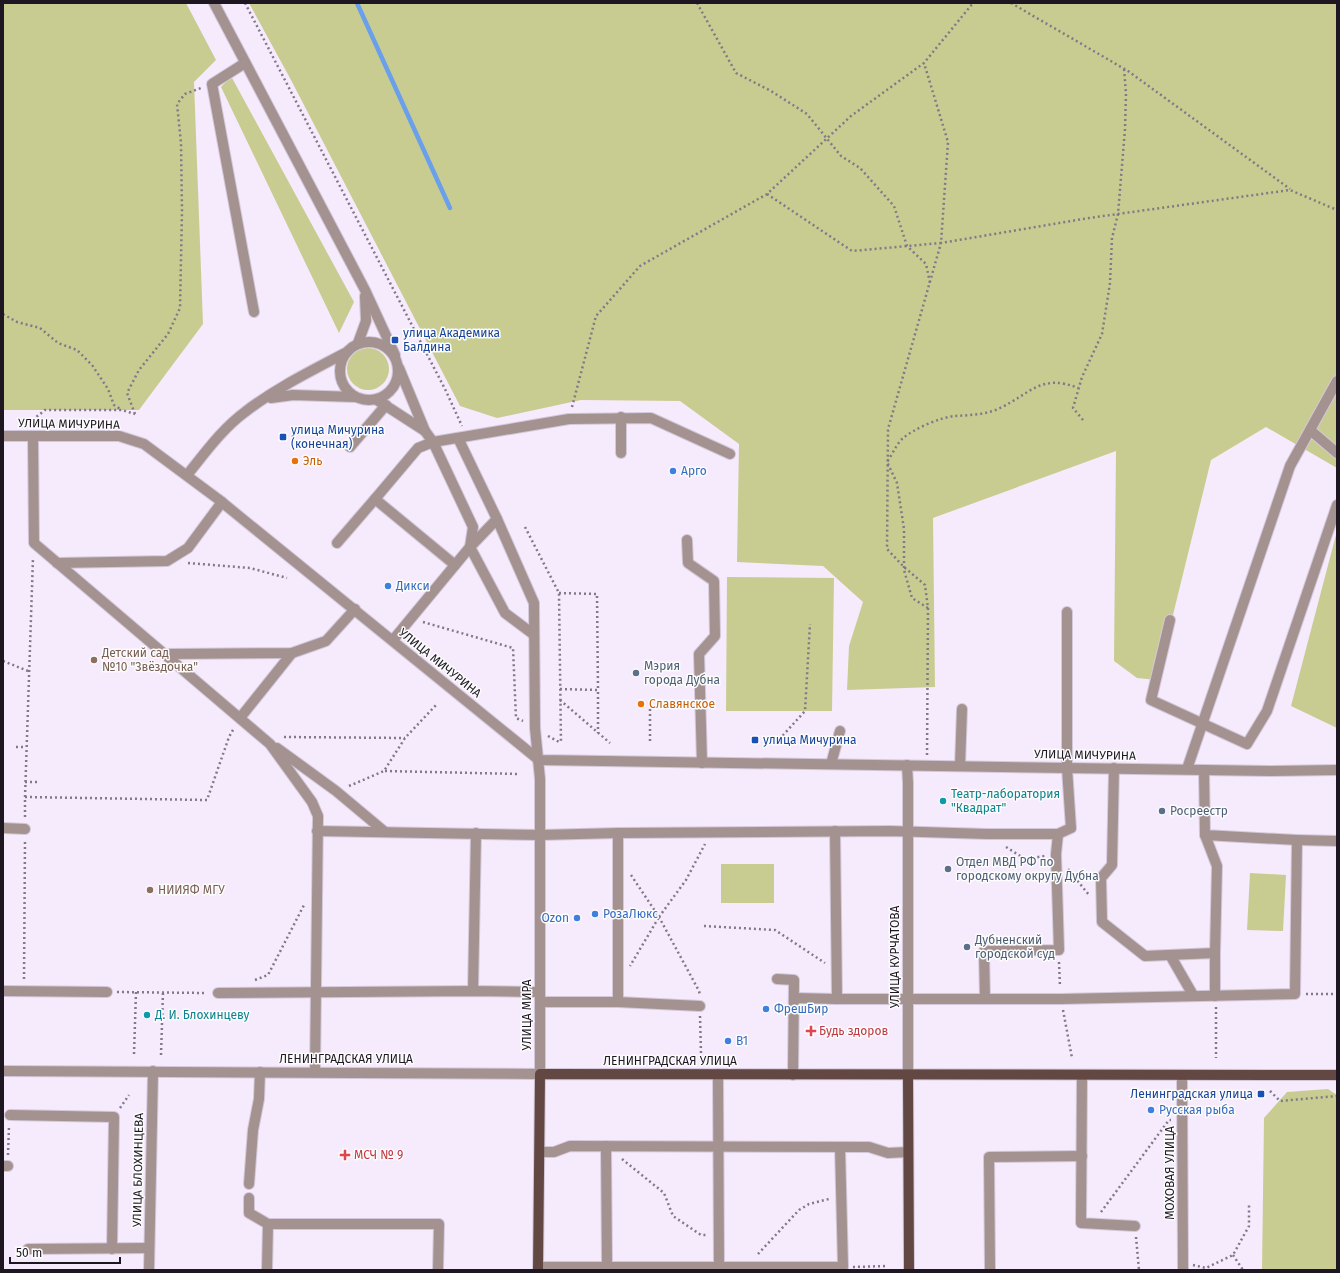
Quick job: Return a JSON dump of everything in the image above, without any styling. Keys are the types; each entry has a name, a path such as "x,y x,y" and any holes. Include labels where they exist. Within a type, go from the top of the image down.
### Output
{"main road":[{"name":"ЛЕНИНГРАДСКАЯ УЛИЦА","path":"540,1074 1082,1076 1337,1075"},
{"name":"УЛИЦА МИРА","path":"538,1268 540,1074"},
{"name":"УЛИЦА КУРЧАТОВА","path":"908,1075 909,1270"}],"street":[{"path":"214,3 365,290 395,356 425,431 433,442 473,527 470,547 505,613 533,634"},
{"path":"245,63 212,84 254,312"},
{"path":"187,475 219,437 244,412 347,352 358,343 366,321 365,290"},
{"path":"358,343 372,341 385,346 395,356"},
{"path":"347,352 341,363 340,376 345,388 355,397"},
{"path":"350,447 397,382 399,368"},
{"path":"1187,770 1290,466 1337,381"},
{"path":"256,404 277,396 355,397 367,401 382,402 425,431"},
{"path":"621,418 621,453"},
{"path":"337,543 418,448 433,442 569,419 651,418 730,454"},
{"path":"1310,430 1337,453"},
{"name":"УЛИЦА МИЧУРИНА","path":"3,436 119,436 144,444 222,502 539,760 1187,770 1337,770"},
{"path":"33,436 34,543 270,744 336,791 385,832"},
{"name":"УЛИЦА МИРА","path":"458,438 497,519 534,603 533,634 535,728 539,760 540,835 540,1074"},
{"path":"376,499 455,565"},
{"path":"57,563 167,562 188,548 222,502"},
{"path":"1170,620 1151,700 1247,744 1267,711 1337,505"},
{"path":"393,640 470,547 497,519"},
{"path":"688,540 688,563 714,582 715,636 699,654 702,762"},
{"path":"166,654 292,653 326,641 355,609"},
{"path":"317,831 540,835 835,831 1058,834 1071,828 1068,768 1067,612"},
{"path":"240,718 292,653"},
{"path":"960,766 962,709"},
{"path":"831,764 840,731"},
{"path":"270,744 312,802 318,816 315,1072"},
{"name":"УЛИЦА КУРЧАТОВА","path":"906,765 908,783 908,1075"},
{"path":"1114,768 1112,865 1101,878 1102,922 1145,956 1215,953"},
{"path":"1204,770 1205,835 1217,866 1215,996"},
{"path":"3,828 25,829"},
{"path":"835,831 837,999"},
{"path":"473,990 476,833"},
{"path":"618,833 618,1002"},
{"path":"985,999 984,951 1059,950 1056,854 1058,834"},
{"path":"1205,835 1337,841"},
{"path":"794,998 908,1000 1061,999 1295,994 1297,840"},
{"path":"1170,955 1193,995"},
{"path":"778,979 794,980 793,1075"},
{"path":"218,993 473,990 540,997 700,1006"},
{"path":"3,991 106,992"},
{"name":"ЛЕНИНГРАДСКАЯ УЛИЦА","path":"3,1071 540,1074"},
{"name":"УЛИЦА БЛОХИНЦЕВА","path":"149,1270 153,1071"},
{"path":"249,1184 253,1130 259,1099 260,1072"},
{"path":"718,1074 717,1146 719,1267"},
{"path":"1082,1076 1081,1223 1135,1226"},
{"name":"МОХОВАЯ УЛИЦА","path":"1182,1076 1183,1266"},
{"path":"10,1115 114,1117 112,1248"},
{"path":"540,1152 554,1152 570,1146 869,1147 888,1153 908,1152"},
{"path":"606,1146 607,1266"},
{"path":"538,1268 607,1266 843,1267 840,1147"},
{"path":"990,1270 989,1157 1082,1156"},
{"path":"249,1198 250,1213 268,1224 439,1224 438,1270"},
{"path":"267,1270 268,1224"},
{"path":"28,1249 149,1248"}],"path":[{"path":"245,3 445,389 462,425 458,438"},
{"path":"696,3 736,73 771,91 807,114 828,138 841,156 860,168 894,206 907,246 926,264 930,285"},
{"path":"569,419 596,316 640,266 767,194 851,116 924,63 973,3"},
{"path":"1011,3 1124,68 1290,190 1337,210"},
{"path":"924,63 948,142 941,243 888,429 887,549 904,567 925,585 928,608 926,766"},
{"path":"1083,420 1073,408 1078,388 1102,334 1110,283 1112,238 1118,214 1126,115 1124,68"},
{"path":"3,314 17,322 40,328 58,343 77,350 92,365 108,389 114,405 122,410 135,414 126,393 139,370 168,334 180,308 182,211 181,143 178,104 185,94 212,84"},
{"path":"767,194 852,251 941,243 1118,214 1290,190"},
{"path":"887,462 902,439 918,429 941,419 953,416 978,415 1000,409 1028,390 1051,382 1078,388"},
{"path":"33,436 35,418 45,410 122,410"},
{"path":"887,462 897,482 904,529 904,567 912,598 928,608"},
{"path":"423,622 513,648 516,718 560,743 559,593 525,527"},
{"path":"24,991 25,747 34,543"},
{"path":"167,562 250,568 287,578"},
{"path":"559,593 596,594 598,733"},
{"path":"776,743 806,711 810,624"},
{"path":"3,661 28,671"},
{"path":"560,689 598,690"},
{"path":"560,700 610,743"},
{"path":"384,771 405,738 437,704"},
{"path":"650,704 650,743"},
{"path":"25,797 208,800 229,737 240,718"},
{"path":"270,744 282,737 405,738"},
{"path":"16,747 25,747"},
{"path":"336,791 384,771 519,774"},
{"path":"25,782 40,782"},
{"path":"629,968 659,917 686,880 711,832"},
{"path":"630,874 659,917 700,991 701,1054"},
{"path":"254,980 268,975 306,901"},
{"path":"617,917 659,917"},
{"path":"704,926 775,930 836,970"},
{"path":"106,992 218,993"},
{"path":"134,1054 136,992"},
{"path":"161,1056 163,992"},
{"path":"1295,994 1337,994"},
{"path":"1215,996 1216,1058"},
{"path":"1270,1091 1280,1101 1337,1096"},
{"path":"114,1117 129,1095"},
{"path":"5,1166 10,1115"},
{"path":"1092,1224 1169,1120 1182,1118"},
{"path":"606,1146 664,1193 673,1216 700,1235 718,1235"},
{"path":"747,1267 799,1210 809,1204 841,1196"},
{"path":"1183,1266 1206,1268 1233,1255 1249,1226 1248,1205"},
{"path":"1135,1226 1139,1270"},
{"path":"1233,1255 1243,1270"},
{"path":"843,1267 888,1266"}],"green space":[{"path":"3,3 186,3 216,60 194,82 203,324 139,410 3,410"},
{"path":"249,3 1337,3 1337,468 1266,427 1211,460 1157,680 1137,678 1114,661 1116,451 933,518 935,687 847,690 849,646 863,602 823,566 737,562 739,444 680,401 581,400 497,418 460,406 291,80"},
{"path":"231,76 354,302 339,333 221,87"},
{"path":"368,348 383,354 389,369 383,384 368,390 353,384 347,369 353,354"},
{"path":"1337,531 1337,728 1291,706"},
{"path":"727,577 834,578 832,711 726,711"},
{"path":"721,864 774,864 774,903 721,903"},
{"path":"1250,873 1286,875 1283,931 1247,930"},
{"path":"1328,1089 1337,1095 1336,1270 1262,1270 1264,1118 1287,1092"}],"waterway":[{"path":"357,3 450,208"}],"place":[{"name":"улица Академика Балдина","path":"395,340"},
{"name":"улица Мичурина (конечная)","path":"283,437"},
{"name":"Эль","path":"295,461"},
{"name":"Арго","path":"673,471"},
{"name":"Дикси","path":"388,586"},
{"name":"Детский сад №10 \"Звёздочка\"","path":"94,660"},
{"name":"Мэрия города Дубна","path":"636,673"},
{"name":"Славянское","path":"641,704"},
{"name":"улица Мичурина","path":"755,740"},
{"name":"Театр-лаборатория \"Квадрат\"","path":"943,801"},
{"name":"Росреестр","path":"1162,811"},
{"name":"Отдел МВД РФ по городскому округу Дубна","path":"948,869"},
{"name":"НИИЯФ МГУ","path":"150,890"},
{"name":"РозаЛюкс","path":"595,914"},
{"name":"Ozon","path":"577,918"},
{"name":"Дубненский городской суд","path":"967,947"},
{"name":"ФрешБир","path":"766,1009"},
{"name":"Д. И. Блохинцеву","path":"147,1015"},
{"name":"Будь здоров","path":"811,1031"},
{"name":"В1","path":"728,1041"},
{"name":"Ленинградская улица","path":"1261,1094"},
{"name":"Русская рыба","path":"1151,1110"},
{"name":"МСЧ № 9","path":"345,1155"}]}
